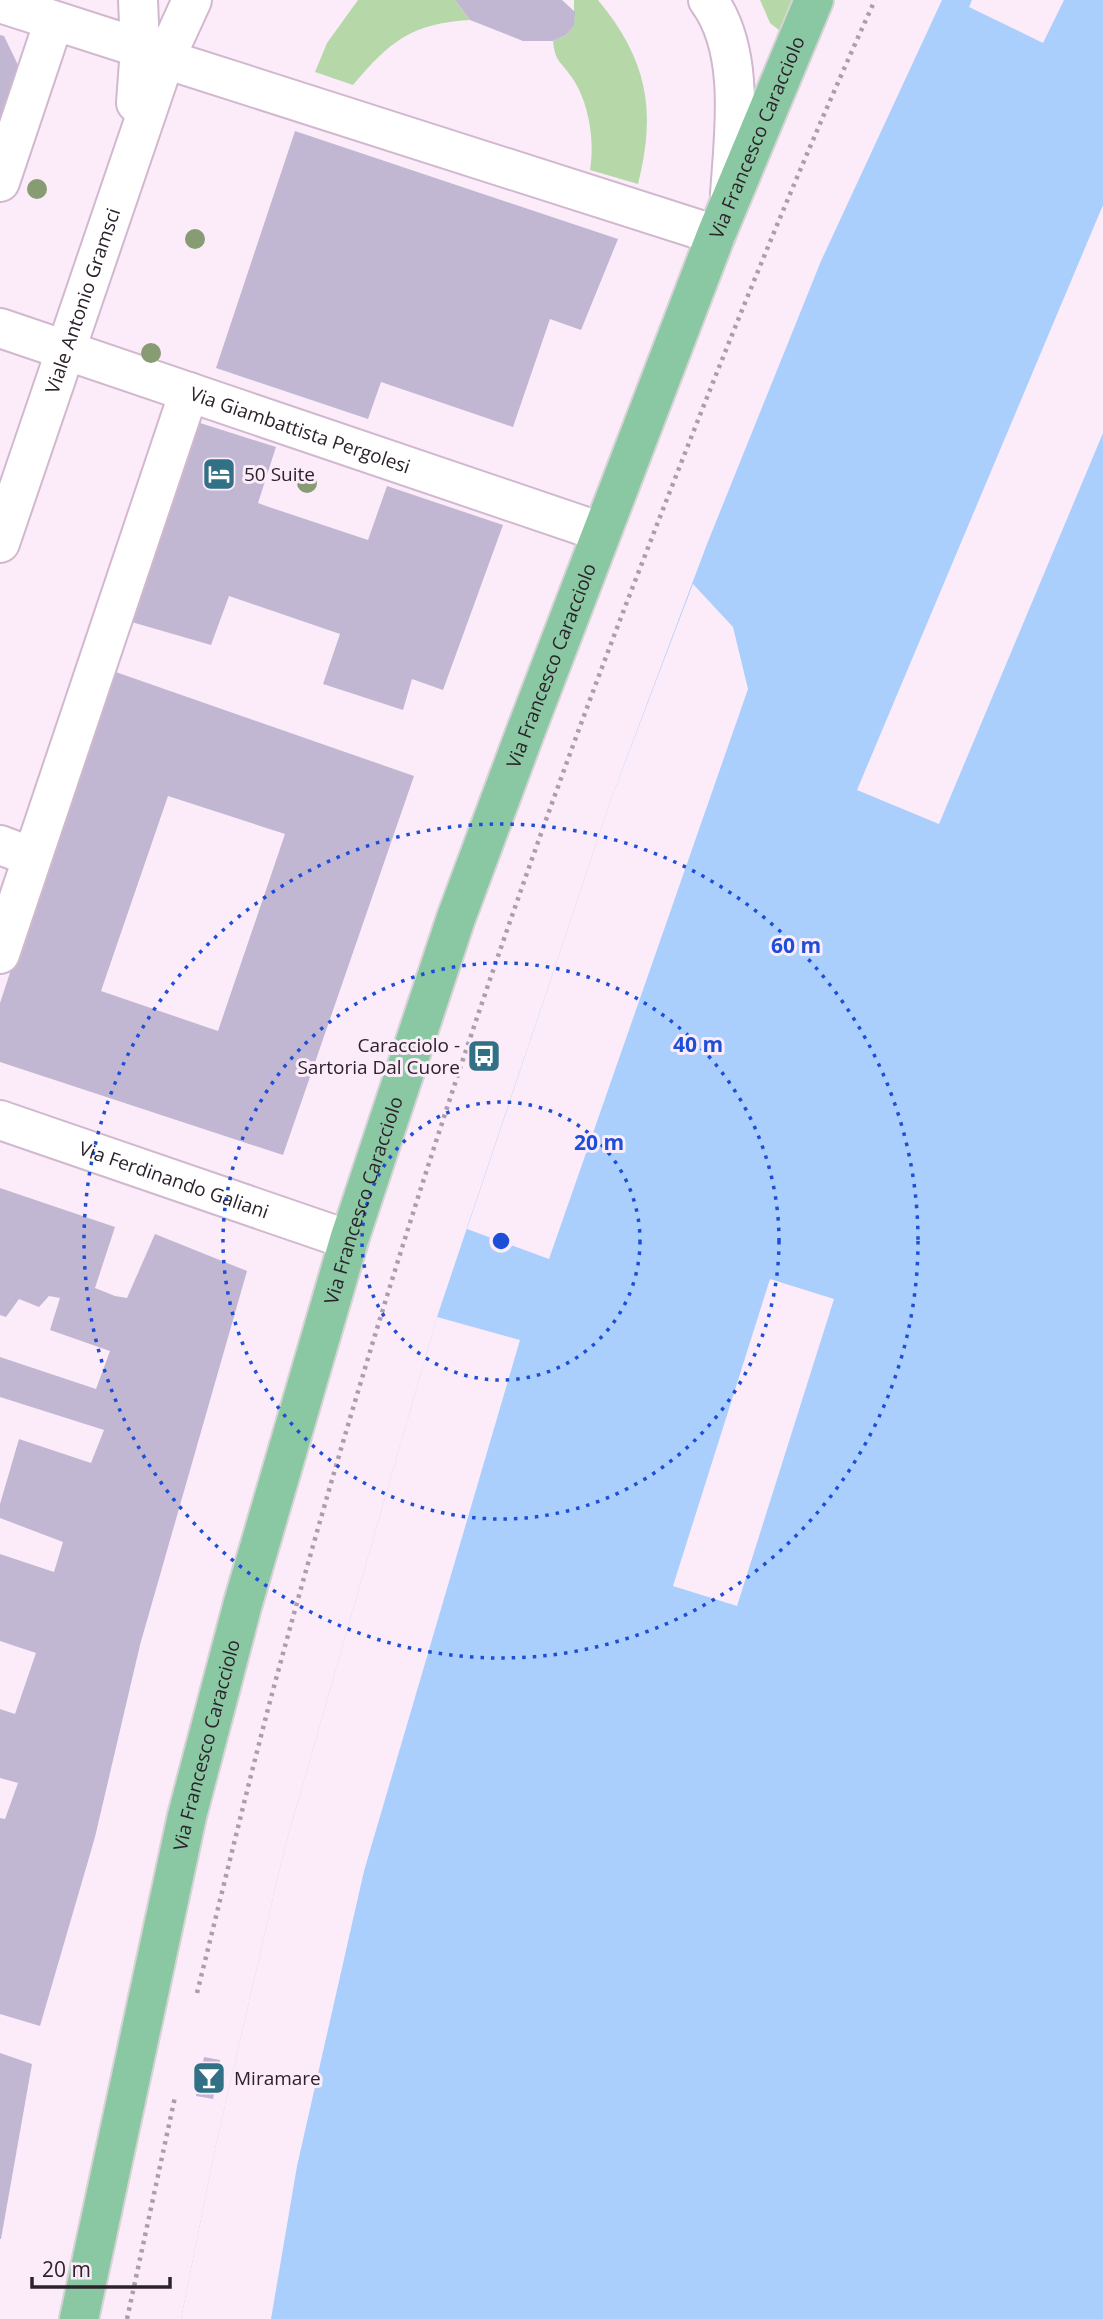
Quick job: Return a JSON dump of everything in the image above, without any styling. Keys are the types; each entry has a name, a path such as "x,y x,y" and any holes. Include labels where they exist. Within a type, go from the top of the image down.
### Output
{"main road":[{"name":"Via Francesco Caracciolo","path":"79,2319 187,1816 243,1603 349,1240 456,918 716,235 814,0"}],"street":[{"path":"138,0 152,54"},
{"name":"Viale Antonio Gramsci","path":"0,543 133,151 152,54 192,0"},
{"path":"152,54 220,0"},
{"path":"708,0 715,10 734,65 730,200"},
{"path":"0,3 716,235"},
{"path":"0,182 54,21"},
{"name":"Via Giambattista Pergolesi","path":"0,328 601,532"},
{"path":"0,954 16,851 189,392"},
{"name":"Via Ferdinando Galiani","path":"0,1120 349,1240"}],"path":[{"path":"196,1996 269,1706 321,1520 386,1301 480,1006 575,738 704,399 875,0"},
{"path":"127,2319 177,2086"}],"green space":[{"path":"358,0 455,0 470,20 432,25 403,38 378,57 353,85 315,72 327,43"},
{"path":"574,0 598,0 628,43 637,65 647,109 644,157 638,184 590,170 591,135 587,111 579,89 557,58 553,41 566,35 574,26"},
{"path":"760,0 800,0 784,34 770,23"}],"water":[{"path":"942,0 1103,0 1103,2319 181,2319 215,2149 284,1850 437,1317 613,794 707,544 821,261"}],"pier":[{"path":"972,0 1064,0 1043,43 969,7"},
{"path":"1103,205 1103,433 939,824 857,790"},
{"path":"693,584 733,627 748,689 549,1259 467,1229 613,794"},
{"path":"770,1279 834,1299 737,1606 673,1586"},
{"path":"437,1317 520,1340 364,1871 297,2166 271,2319 181,2319 215,2149 284,1850"}],"building":[{"path":"455,0 562,0 575,12 574,26 566,35 553,41 523,41 470,20"},
{"path":"0,35 4,36 19,67 0,123"},
{"path":"295,131 618,239 581,330 550,319 513,427 381,382 368,419 216,368"},
{"path":"197,422 276,447 258,503 269,507 368,540 387,486 503,525 443,690 412,679 403,710 323,684 340,634 229,596 211,645 128,621"},
{"path":"110,670 414,776 283,1155 0,1062 0,1003","holes":["168,796 285,834 218,1031 101,991"]},
{"path":"0,1188 115,1227 95,1288 115,1296 127,1298 155,1234 247,1271 140,1645 95,1837 40,2026 0,2014 0,1818 5,1819 18,1783 0,1778 0,1709 15,1714 36,1653 0,1641 0,1554 54,1572 63,1542 0,1518 0,1504 19,1439 91,1463 104,1430 0,1397 0,1357 96,1389 110,1351 50,1330 60,1298 49,1296 39,1307 19,1299 6,1317 0,1315"},
{"path":"0,2053 32,2064 1,2239 0,2239"},
{"path":"204,2057 220,2060 213,2099 196,2096"}],"place":[{"name":"50 Suite","path":"219,474"},
{"name":"Caracciolo - Sartoria Dal Cuore","path":"484,1056"},
{"name":"Miramare","path":"209,2078"}]}
